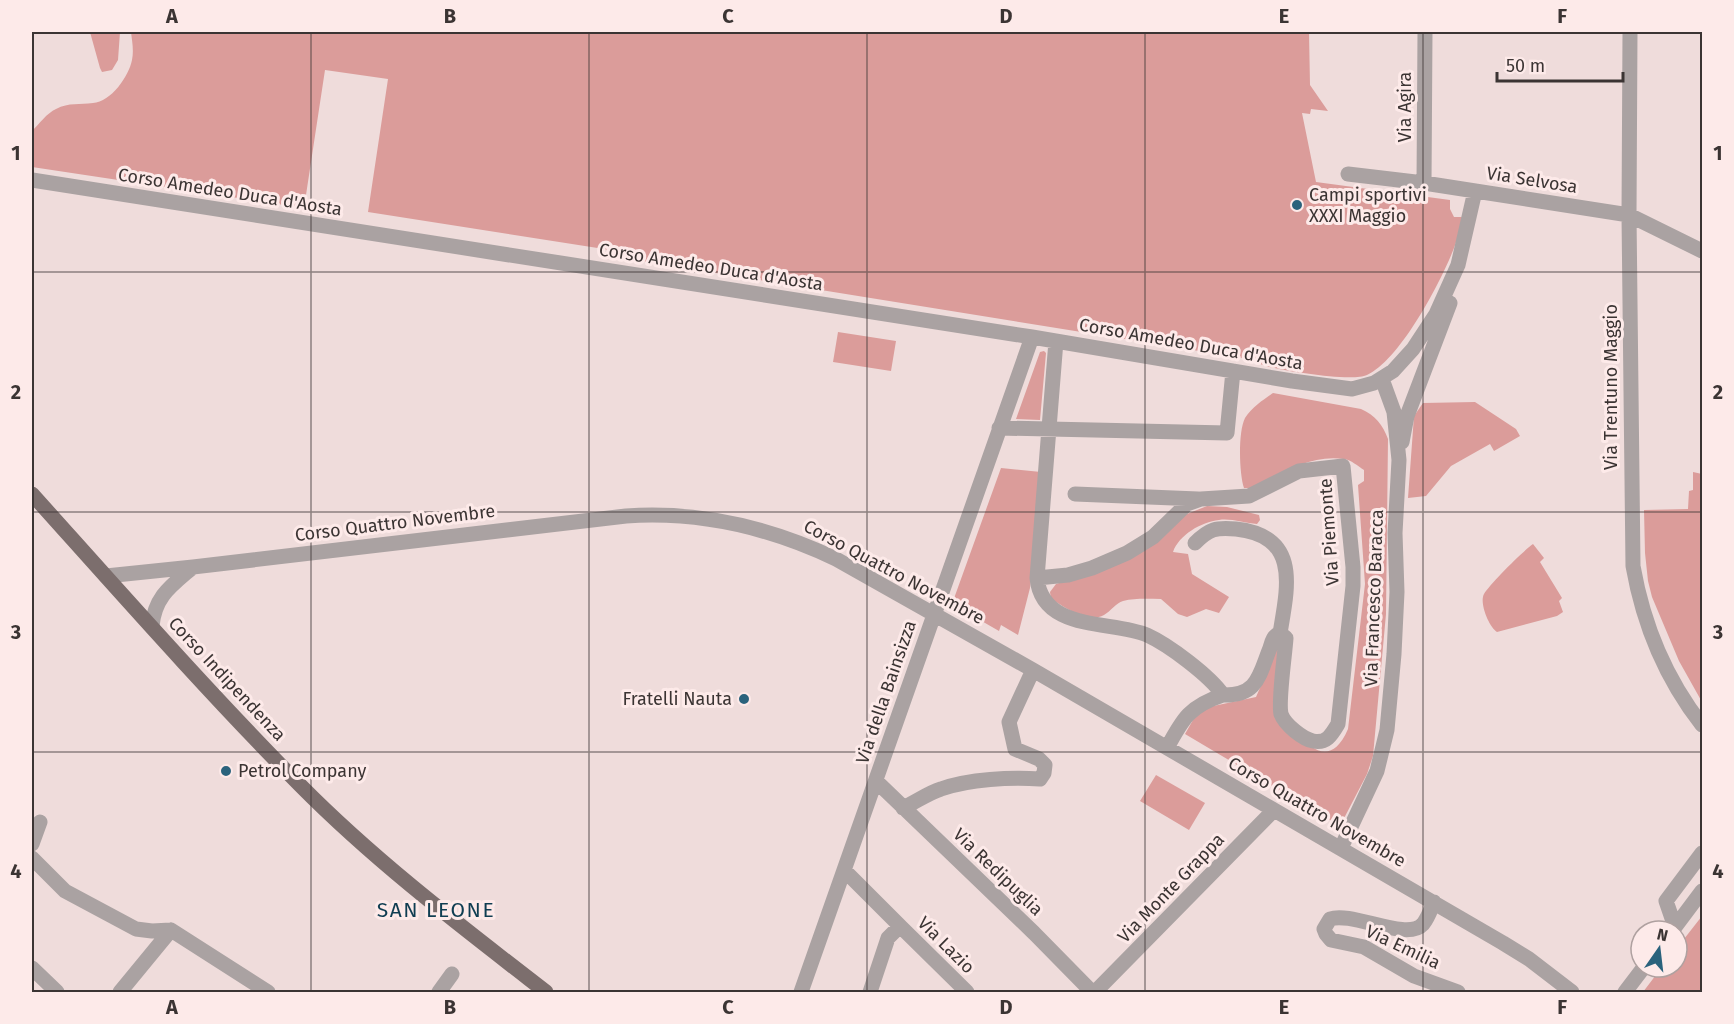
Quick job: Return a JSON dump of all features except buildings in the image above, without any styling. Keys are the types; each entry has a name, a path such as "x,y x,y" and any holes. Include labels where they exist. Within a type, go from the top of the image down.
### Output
{"main road":[{"name":"Corso Indipendenza","path":"32,494 301,786 374,853 546,993"}],"street":[{"name":"Via Agira","path":"1424,183 1425,32"},
{"name":"Via Trentuno Maggio","path":"1630,32 1629,215 1633,566 1637,592 1646,621 1665,666 1689,708 1702,725"},
{"name":"Via Selvosa","path":"1348,174 1424,183 1629,215 1702,251"},
{"name":"Corso Amedeo Duca d'Aosta","path":"32,180 1352,389 1382,379"},
{"path":"1399,460 1407,416 1454,293 1474,191"},
{"path":"1382,379 1402,363 1436,314 1458,265"},
{"name":"Via della Bainsizza","path":"801,993 1032,337"},
{"path":"1056,341 1037,578 1041,597 1060,612 1098,626 1147,635 1210,678 1223,695"},
{"path":"999,428 1227,432 1233,371"},
{"name":"Via Francesco Baracca","path":"1341,848 1377,771 1387,730 1397,592 1395,533 1399,460 1394,412 1382,379"},
{"name":"Via Piemonte","path":"1037,578 1068,575 1092,568 1127,553 1153,537 1187,504 1201,499 1249,496 1299,471 1343,466 1353,586 1338,724 1331,736 1324,741 1308,740 1289,726 1281,714 1286,638 1280,633"},
{"path":"1075,494 1201,499"},
{"name":"Corso Quattro Novembre","path":"106,576 626,516 657,514 693,516 768,531 805,544 836,559 1032,670 1434,902 1529,959 1572,993"},
{"path":"1167,748 1178,728 1193,710 1205,701 1223,695 1246,692 1252,688 1259,677 1274,637 1280,633 1287,580 1280,550 1272,541 1251,532 1225,528 1205,533 1195,543"},
{"path":"152,626 157,603 165,591 193,567"},
{"path":"903,808 940,789 962,784 1022,778 1040,779 1045,765 1039,759 1014,749 1009,722 1032,670"},
{"name":"Via Redipuglia","path":"876,781 1094,993"},
{"name":"Via Monte Grappa","path":"1094,993 1274,810"},
{"path":"32,844 40,822"},
{"path":"1670,919 1666,901 1702,853"},
{"path":"32,858 65,891 136,928 152,931 171,930 268,993"},
{"path":"844,870 900,926"},
{"path":"1681,919 1702,891"},
{"name":"Via Emilia","path":"1434,902 1423,925 1416,928 1382,927 1344,916 1330,919 1324,929 1331,940 1364,947 1414,976 1458,993"},
{"name":"Via Lazio","path":"870,993 888,938 900,926 967,993"},
{"path":"120,993 171,930"},
{"path":"32,968 57,993"},
{"path":"438,993 452,974"},
{"path":"1625,993 1635,979"}],"shaded area":[{"path":"90,32 120,32 118,60 112,70 102,72"},
{"path":"131,32 1309,32 1310,85 1328,111 1311,109 1310,114 1302,113 1316,182 1450,200 1450,209 1454,217 1462,217 1454,248 1440,280 1406,337 1380,367 1359,377 1333,377 1302,373 1266,366 1249,359 635,260 636,254 368,212 388,79 325,70 304,208 32,167 32,131 46,116 65,105 100,102 118,87 132,60"},
{"path":"838,332 896,341 891,371 833,362"},
{"path":"1040,352 1046,353 1040,420 1016,419"},
{"path":"1273,393 1361,409 1378,421 1388,439 1386,614 1373,756 1367,774 1340,826 1185,734 1197,713 1204,708 1256,697 1280,642 1276,704 1291,725 1310,745 1320,751 1329,751 1339,744 1348,729 1365,584 1358,485 1364,481 1364,470 1347,460 1319,459 1295,466 1251,488 1244,488 1240,453 1243,424 1251,410"},
{"path":"1475,402 1516,429 1520,436 1494,451 1490,444 1451,466 1426,496 1408,498 1414,416 1423,403"},
{"path":"1001,468 1041,472 1030,588 1018,635 1001,625 999,631 952,604"},
{"path":"1693,472 1702,474 1702,702 1679,661 1652,597 1645,553 1644,510 1688,509 1689,491 1693,490"},
{"path":"1207,506 1227,507 1259,515 1260,520 1257,524 1233,520 1205,523 1185,535 1173,552 1188,554 1192,574 1229,597 1219,613 1206,609 1187,617 1178,614 1161,599 1132,599 1118,603 1104,615 1091,617 1076,613 1051,599 1050,592 1056,584 1106,568 1187,514"},
{"path":"1533,544 1544,558 1540,562 1562,598 1559,601 1563,612 1557,616 1497,632 1486,614 1483,603 1484,594"},
{"path":"1156,775 1205,803 1189,830 1140,801"},
{"path":"1702,916 1702,992 1643,992 1653,979 1689,979 1689,933"}],"place":[{"name":"Campi sportivi XXXI Maggio","path":"1297,205"},
{"name":"Fratelli Nauta","path":"744,699"},
{"name":"Petrol Company","path":"226,771"}],"district":[{"name":"SAN LEONE","path":"436,910"}]}
